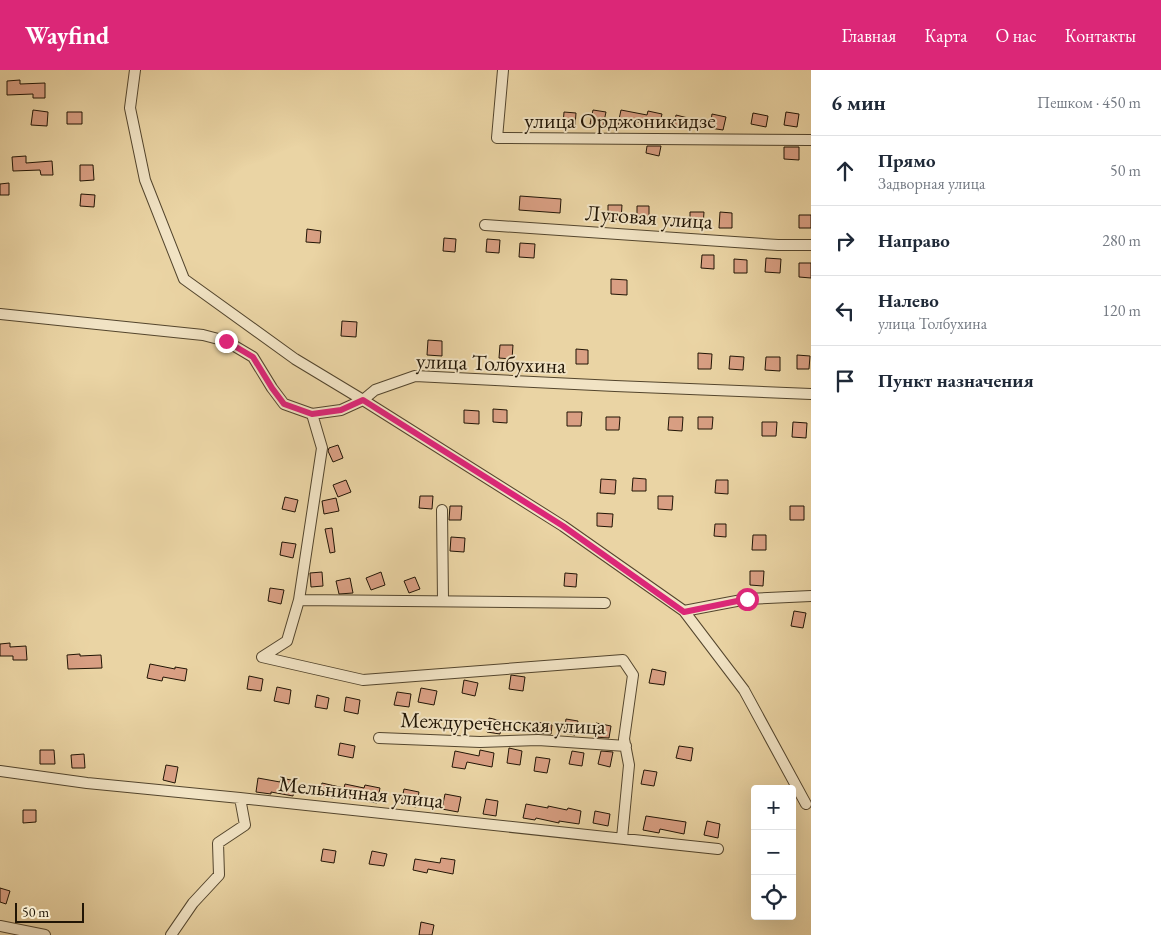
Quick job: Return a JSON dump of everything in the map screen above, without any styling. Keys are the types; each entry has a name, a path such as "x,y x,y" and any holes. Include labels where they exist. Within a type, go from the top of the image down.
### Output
{"street":[{"path":"135,70 130,108 145,180 184,279 295,359 563,526 684,612 744,690 806,804"},
{"name":"улица Орджоникидзе","path":"503,70 497,138 811,140"},
{"name":"Луговая улица","path":"485,225 811,245"},
{"name":"улица Толбухина","path":"0,314 203,335 226,341 253,357 284,404 312,414 341,410 363,400 375,390 415,376 811,394"},
{"path":"312,414 322,448 299,600 287,641 262,657 363,680 623,660 632,675 624,739 629,765 622,838"},
{"path":"442,510 444,601"},
{"path":"684,612 747,599 811,596"},
{"path":"299,600 605,603"},
{"name":"Междуреченская улица","path":"379,738 480,742 538,740 626,746"},
{"name":"Мельничная улица","path":"0,771 87,783 718,849"},
{"path":"171,935 193,903 220,875 218,843 245,826 240,798"},
{"path":"0,926 45,935"}],"building":[{"path":"20,80 20,84 45,83 45,98 33,98 33,94 7,95 7,81"},
{"path":"33,110 48,112 47,126 31,125"},
{"path":"593,110 606,112 603,126 590,124"},
{"path":"621,110 647,115 648,111 662,114 659,126 633,121 632,127 618,124"},
{"path":"67,112 82,112 82,124 67,124"},
{"path":"564,112 576,113 575,126 563,125"},
{"path":"786,112 799,114 797,127 784,125"},
{"path":"753,113 768,116 766,127 751,124"},
{"path":"712,114 726,117 723,130 710,128"},
{"path":"676,115 688,118 686,129 674,127"},
{"path":"647,146 661,146 659,156 646,153"},
{"path":"784,147 799,147 799,160 784,159"},
{"path":"26,156 26,163 52,161 53,175 41,175 40,170 13,171 12,157"},
{"path":"80,165 93,165 94,180 80,181"},
{"path":"9,183 9,195 0,195 0,184"},
{"path":"81,194 95,195 94,207 80,206"},
{"path":"520,196 561,199 560,213 519,210"},
{"path":"608,205 622,205 621,220 608,219"},
{"path":"637,206 649,206 649,220 637,220"},
{"path":"690,212 704,212 703,226 690,226"},
{"path":"720,212 732,213 732,228 719,228"},
{"path":"799,215 811,215 811,228 799,228"},
{"path":"307,229 321,231 320,243 306,242"},
{"path":"444,238 456,239 455,252 443,251"},
{"path":"487,239 500,240 499,253 486,252"},
{"path":"520,243 535,244 534,258 519,257"},
{"path":"702,255 714,255 714,269 701,268"},
{"path":"766,258 781,259 780,273 765,272"},
{"path":"734,259 747,260 747,273 734,273"},
{"path":"799,263 811,263 811,278 799,277"},
{"path":"611,279 627,280 627,295 611,294"},
{"path":"342,321 357,322 356,337 341,336"},
{"path":"428,340 442,341 442,356 427,355"},
{"path":"500,345 513,345 512,359 499,358"},
{"path":"576,349 588,350 588,364 576,364"},
{"path":"698,353 712,354 711,369 698,369"},
{"path":"797,355 810,356 809,369 797,369"},
{"path":"730,356 744,357 743,370 729,369"},
{"path":"766,357 780,357 780,371 765,370"},
{"path":"493,409 507,410 507,423 493,422"},
{"path":"464,410 479,411 479,424 464,423"},
{"path":"567,412 582,412 581,426 567,426"},
{"path":"606,417 620,417 619,430 606,430"},
{"path":"669,417 683,417 682,431 668,430"},
{"path":"698,417 713,417 712,429 698,429"},
{"path":"762,422 777,422 776,436 762,436"},
{"path":"793,422 807,423 806,438 792,437"},
{"path":"338,445 343,458 333,462 328,451 329,448"},
{"path":"633,478 646,479 646,491 632,491"},
{"path":"601,479 616,480 615,494 600,493"},
{"path":"346,480 351,492 338,497 333,485"},
{"path":"716,480 728,480 728,494 715,493"},
{"path":"420,496 433,496 432,509 419,508"},
{"path":"658,496 673,496 672,510 658,509"},
{"path":"285,497 298,500 295,512 282,509"},
{"path":"336,498 339,511 324,514 322,501"},
{"path":"450,506 462,506 461,520 449,520"},
{"path":"790,506 804,506 804,520 790,520"},
{"path":"597,513 613,514 612,527 597,526"},
{"path":"715,524 726,524 726,537 714,536"},
{"path":"332,528 335,552 330,553 325,529"},
{"path":"753,535 766,535 766,550 752,550"},
{"path":"451,537 465,538 464,552 450,551"},
{"path":"282,542 296,544 293,558 280,555"},
{"path":"750,571 764,571 763,586 750,585"},
{"path":"322,572 323,586 311,587 310,573"},
{"path":"381,572 385,585 371,590 366,578"},
{"path":"565,573 577,574 576,587 564,586"},
{"path":"415,577 420,589 409,593 404,581"},
{"path":"350,578 353,593 339,594 336,581"},
{"path":"270,588 284,590 281,604 268,601"},
{"path":"794,611 806,613 803,628 791,626"},
{"path":"10,643 10,647 26,646 27,660 13,660 13,656 0,656 0,644"},
{"path":"80,654 80,656 101,655 102,668 68,669 67,655"},
{"path":"150,664 175,669 175,667 187,669 185,681 163,677 162,681 147,678"},
{"path":"652,669 666,672 664,685 649,683"},
{"path":"511,675 525,677 523,691 509,689"},
{"path":"249,676 263,679 261,691 247,689"},
{"path":"464,680 478,683 475,696 462,693"},
{"path":"277,687 291,690 289,704 274,701"},
{"path":"421,688 437,691 434,705 418,702"},
{"path":"397,692 411,694 409,707 394,705"},
{"path":"317,695 329,698 327,709 315,707"},
{"path":"346,697 360,700 358,714 344,711"},
{"path":"489,718 502,721 500,734 487,732"},
{"path":"566,719 578,721 575,735 564,733"},
{"path":"537,722 552,725 551,734 535,733"},
{"path":"596,723 611,726 609,738 594,737"},
{"path":"340,743 355,746 353,758 338,755"},
{"path":"679,746 693,748 691,761 676,758"},
{"path":"509,748 522,751 520,765 507,763"},
{"path":"40,750 54,750 55,764 40,764"},
{"path":"480,750 494,753 492,767 467,762 465,769 452,767 455,751 479,756"},
{"path":"572,751 584,753 582,766 569,764"},
{"path":"601,751 613,752 610,767 598,764"},
{"path":"84,754 85,768 72,768 71,755"},
{"path":"536,757 550,759 547,773 534,771"},
{"path":"166,765 178,767 175,783 163,780"},
{"path":"644,770 657,772 654,786 641,784"},
{"path":"258,778 280,782 281,778 296,781 293,796 271,792 271,794 256,792"},
{"path":"322,783 344,788 345,784 364,788 365,785 380,788 377,803 333,795 333,798 319,796"},
{"path":"404,789 419,792 416,807 401,804"},
{"path":"445,794 461,797 458,812 442,809"},
{"path":"486,799 498,801 496,816 483,814"},
{"path":"526,804 581,811 579,824 523,818"},
{"path":"23,810 36,810 36,822 23,823"},
{"path":"595,811 610,814 608,826 593,823"},
{"path":"646,816 686,822 684,834 660,829 659,833 643,830"},
{"path":"707,821 720,824 718,838 704,835"},
{"path":"323,849 336,851 334,863 321,861"},
{"path":"372,851 387,854 384,866 369,864"},
{"path":"441,858 455,860 453,874 428,869 427,873 413,870 415,859 440,863"},
{"path":"0,888 10,891 6,904 0,902"},
{"path":"421,922 434,925 432,935 419,935"}],"route":[{"path":"226,341 253,357 284,404 312,414 341,410 363,400 563,526 684,612 747,599"}]}
